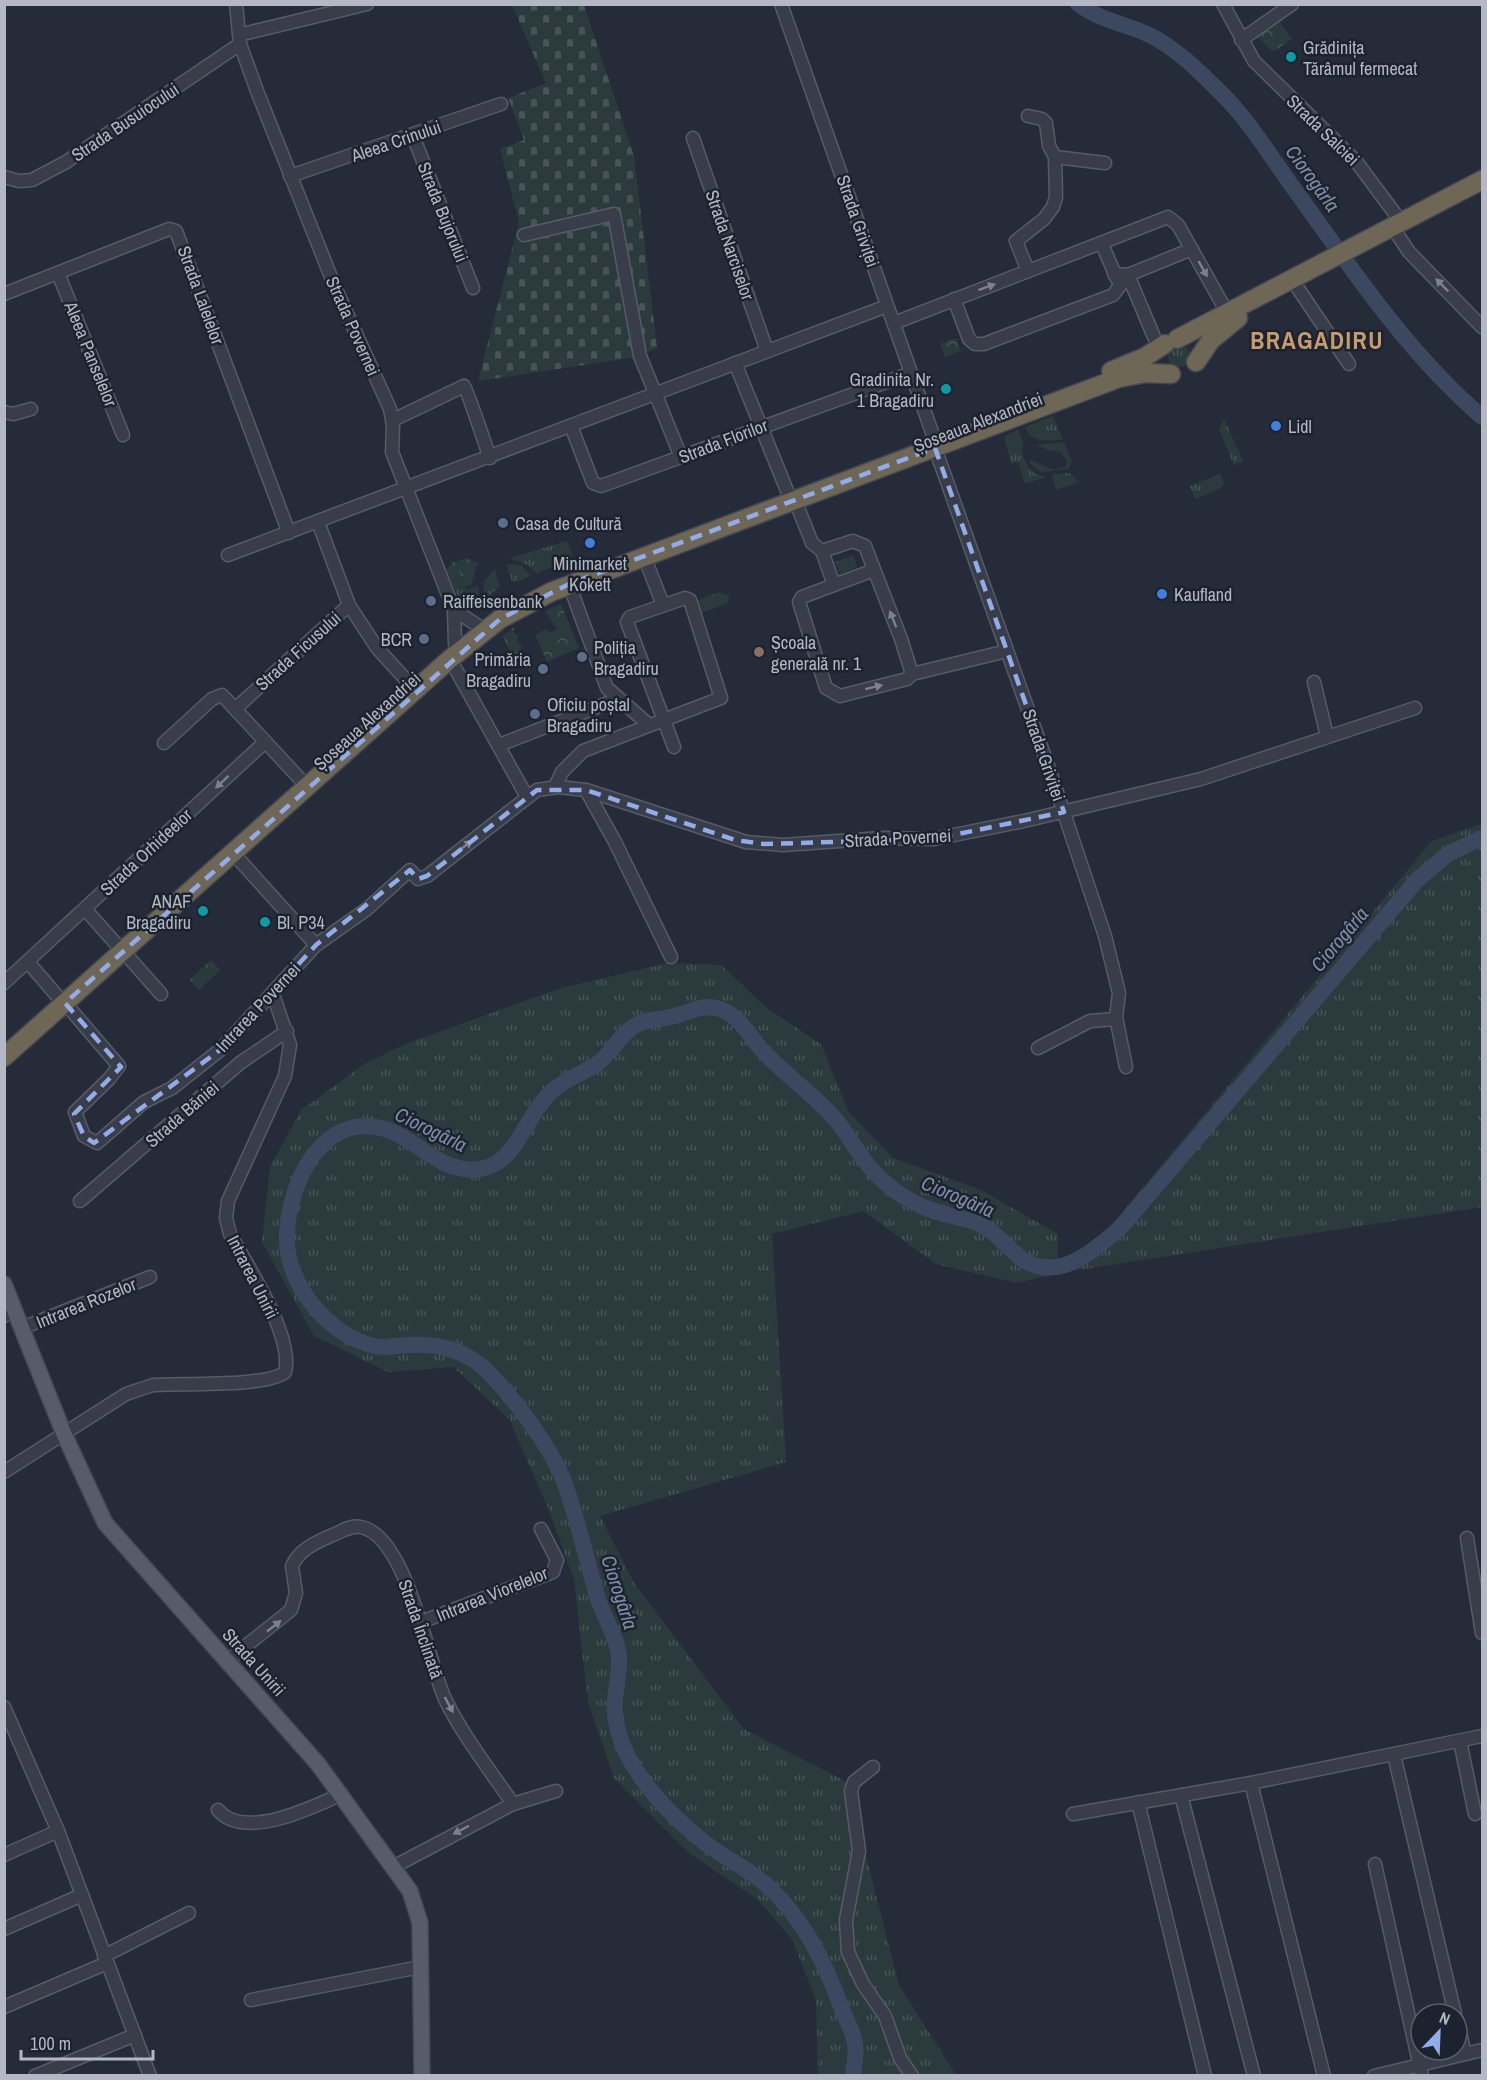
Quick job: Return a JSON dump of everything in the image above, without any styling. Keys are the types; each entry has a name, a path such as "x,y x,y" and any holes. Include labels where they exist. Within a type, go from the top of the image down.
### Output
{"highway":[{"name":"Șoseaua Alexandriei","path":"1391,233 1482,180"},
{"name":"Șoseaua Alexandriei","path":"934,443 1145,357 1165,340 1228,314 1313,274 1482,189"},
{"name":"Șoseaua Alexandriei","path":"4,1057 61,1000 232,853 452,651 477,625 537,588 1119,378 1146,373 1187,373 1211,340 1235,320 1297,287 1313,274"},
{"path":"1172,374 1160,363 1160,352 1165,340 1192,345 1196,354 1196,362"},
{"name":"Șoseaua Alexandriei","path":"120,948 409,683 452,651 537,598 791,496"},
{"name":"Șoseaua Alexandriei","path":"4,1044 61,1000"}],"main road":[{"name":"Strada Unirii","path":"4,1284 9,1312 22,1328 63,1434 93,1502 105,1523 342,1794 410,1891 418,1912 422,2076"}],"street":[{"name":"Strada Povernei","path":"236,4 240,44 290,176 393,420 392,452 454,610 452,651"},
{"path":"248,33 367,4"},
{"name":"Strada Griviței","path":"781,4 1064,812 1116,977 1120,1000 1116,1019 1126,1067"},
{"name":"Strada Salciei","path":"1223,4 1241,40 1263,71 1355,160 1391,233 1482,327"},
{"path":"1241,40 1292,4"},
{"name":"Strada Busuiocului","path":"4,177 19,181 32,180 66,162 240,44"},
{"name":"Aleea Crinului","path":"290,176 501,104"},
{"path":"1028,116 1042,119 1046,123 1049,146 1055,157 1057,185 1053,207 1044,219 1016,241 1028,271"},
{"name":"Strada Bujorului","path":"412,136 473,288"},
{"name":"Strada Narciselor","path":"693,138 767,351"},
{"path":"1055,157 1105,163"},
{"path":"524,235 614,213 640,356 681,457"},
{"path":"894,323 1168,217 1178,225 1228,314"},
{"name":"Strada Lalelelor","path":"4,294 169,230 176,231 289,533"},
{"path":"1102,244 1120,287"},
{"path":"1114,274 1128,275 1192,249"},
{"name":"Aleea Panselelor","path":"58,273 123,435"},
{"path":"954,299 969,339 979,345 1113,295 1128,275"},
{"path":"1128,275 1165,340"},
{"path":"1297,287 1349,364"},
{"path":"228,555 490,458 887,306"},
{"path":"735,363 791,496 812,543 822,551 834,585"},
{"name":"Strada Florilor","path":"571,426 592,480 598,486 911,373"},
{"path":"393,420 464,386 468,391 475,420 490,458"},
{"path":"4,412 14,414 31,409"},
{"name":"Strada Ficusului","path":"235,709 349,605 318,522"},
{"path":"822,551 857,542 864,546 912,674"},
{"path":"644,556 663,605"},
{"path":"874,570 802,597 799,604 826,688 834,694 840,696 907,679 912,674 1007,651"},
{"path":"569,585 607,688 649,725"},
{"path":"555,787 562,772 580,753 663,719 721,698 690,600 683,598 630,617 627,622 663,719 674,747"},
{"path":"349,605 377,648 409,683"},
{"path":"454,610 477,625"},
{"path":"452,651 499,745 529,796"},
{"path":"1314,681 1327,736"},
{"path":"164,743 218,695 224,696 301,780"},
{"path":"499,745 618,699"},
{"name":"Strada Povernei","path":"529,796 555,787 586,790 735,840 764,844 882,838 934,839 1064,812 1201,779 1415,708"},
{"name":"Strada Orhideelor","path":"4,983 265,742"},
{"path":"586,790 615,842 671,957"},
{"name":"Intrarea Povernei","path":"61,1000 119,1066 75,1112 84,1136 97,1143 144,1102 172,1089 220,1050 316,945 367,909 410,870 418,879 427,876 529,796"},
{"path":"232,853 316,945"},
{"path":"85,909 161,994"},
{"path":"27,962 61,1000"},
{"path":"273,994 287,1030"},
{"path":"1038,1048 1090,1021 1116,1019"},
{"name":"Strada Băniei","path":"80,1201 240,1063 287,1030"},
{"name":"Intrarea Unirii","path":"63,1434 103,1408 140,1388 153,1385 262,1380 280,1376 285,1372 286,1360 275,1319 230,1234 226,1218 228,1202 285,1076 290,1056 287,1030"},
{"name":"Intrarea Rozelor","path":"22,1328 150,1277"},
{"path":"4,1472 63,1434"},
{"name":"Strada Înclinată","path":"227,1661 291,1610 296,1593 292,1566 299,1555 323,1540 352,1527 365,1528 382,1540 406,1581 446,1700 513,1803"},
{"name":"Intrarea Viorelelor","path":"421,1622 553,1572 557,1560 541,1529"},
{"path":"1467,1538 1482,1633"},
{"path":"4,1707 58,1832 150,2076"},
{"path":"1073,1814 1251,1783 1482,1736"},
{"path":"1460,1741 1475,1814"},
{"path":"1394,1755 1452,2002"},
{"path":"873,1767 854,1782 851,1791 859,1851 848,1902 845,1936 854,1966 885,2016 900,2058 912,2076"},
{"path":"1251,1783 1324,2076"},
{"path":"393,1867 513,1803 556,1791"},
{"path":"218,1810 231,1821 252,1823 302,1812 342,1794"},
{"path":"1181,1795 1254,2076"},
{"path":"1138,1802 1205,2076"},
{"path":"4,1855 58,1832"},
{"path":"1375,1864 1421,2070"},
{"path":"4,1929 82,1895"},
{"path":"4,2007 106,1960 189,1913"},
{"path":"251,2000 420,1967"},
{"path":"35,2076 135,2035"},
{"path":"1374,2076 1421,2070 1443,2062"}],"highlighted area":[{"path":"935,448 1064,812 934,839 764,844 735,840 586,790 537,790 427,876 418,879 410,870 316,945 220,1050 94,1143 84,1136 74,1114 121,1067 65,1003 500,619 569,584"}],"green space":[{"path":"512,5 584,5 634,156 657,348 631,358 478,381 519,222 500,149 524,140 508,98 546,83"},
{"path":"1280,22 1292,39 1273,52 1257,37"},
{"path":"956,338 961,351 945,357 940,344"},
{"path":"1179,345 1187,348 1190,356 1187,364 1179,367 1171,364 1168,356 1171,348"},
{"path":"1053,416 1063,440 1036,439 1025,427"},
{"path":"1224,419 1243,461 1234,465 1219,430"},
{"path":"1018,430 1024,445 1021,451 1028,465 1033,472 1046,477 1025,484 1018,462 1011,464 1004,436"},
{"path":"1064,442 1072,462 1069,469 1041,472 1029,463 1030,460 1054,470 1065,467 1067,461 1060,452 1036,445"},
{"path":"1069,473 1079,482 1057,490 1052,478 1053,474"},
{"path":"1220,474 1224,483 1221,488 1195,499 1190,486"},
{"path":"567,541 574,560 536,573 526,564 509,558"},
{"path":"853,555 857,567 840,574 835,562"},
{"path":"466,558 478,563 471,585 465,587 455,562"},
{"path":"452,562 455,562 466,590 478,586 479,604 466,613 446,571"},
{"path":"506,565 522,566 531,576 516,582 512,581"},
{"path":"495,569 500,586 483,601 484,581"},
{"path":"720,592 729,596 728,603 699,614 695,601"},
{"path":"561,604 579,648 547,662 535,635 546,629 549,633 557,629 545,611"},
{"path":"514,627 514,633 518,636 517,642 522,647 520,650 525,655 513,660 503,636"},
{"path":"1482,824 1482,1207 1073,1271 1432,841"},
{"path":"211,960 220,970 199,990 189,980"},
{"path":"668,963 721,965 768,1009 821,1044 848,1111 893,1158 979,1189 1058,1234 1058,1261 1073,1271 1016,1283 936,1264 863,1211 772,1234 786,1462 600,1516 634,1583 744,1729 847,1782 899,1985 956,2075 818,2075 816,2000 792,1939 758,1900 689,1853 614,1778 588,1702 574,1580 548,1508 509,1419 453,1367 388,1372 314,1336 262,1242 270,1167 301,1110 366,1063 408,1043 561,988"}],"waterway":[{"name":"Ciorogârla","path":"1078,4 1095,14 1145,33 1166,44 1230,102 1380,307 1428,365 1482,417"},
{"name":"Ciorogârla","path":"853,2076 856,2051 853,2035 821,1959 801,1925 777,1895 763,1882 708,1845 677,1819 648,1787 627,1753 619,1733 615,1713 618,1650 597,1596 567,1490 544,1443 499,1384 470,1358 451,1349 430,1345 379,1347 359,1341 328,1321 315,1308 295,1277 287,1243 291,1203 298,1183 320,1147 336,1135 354,1127 375,1127 387,1130 452,1166 481,1169 494,1164 514,1146 548,1095 564,1082 600,1062 627,1031 648,1021 713,1007 732,1015 759,1047 828,1111 870,1167 897,1192 931,1210 983,1226 1025,1261 1038,1266 1065,1265 1090,1252 1122,1226 1418,879 1448,854 1482,838"}],"place":[{"name":"Grădinița Tărâmul fermecat","path":"1291,57"},
{"name":"Gradinita Nr. 1 Bragadiru","path":"946,389"},
{"name":"Lidl","path":"1276,426"},
{"name":"Casa de Cultură","path":"503,523"},
{"name":"Minimarket Kokett","path":"590,543"},
{"name":"Kaufland","path":"1162,594"},
{"name":"Raiffeisenbank","path":"431,601"},
{"name":"BCR","path":"424,639"},
{"name":"Școala generală nr. 1","path":"759,652"},
{"name":"Poliția Bragadiru","path":"582,657"},
{"name":"Primăria Bragadiru","path":"543,669"},
{"name":"Oficiu poștal Bragadiru","path":"535,714"},
{"name":"ANAF Bragadiru","path":"203,911"},
{"name":"Bl. P34","path":"265,922"}],"district":[{"name":"BRAGADIRU","path":"1317,340"}]}
